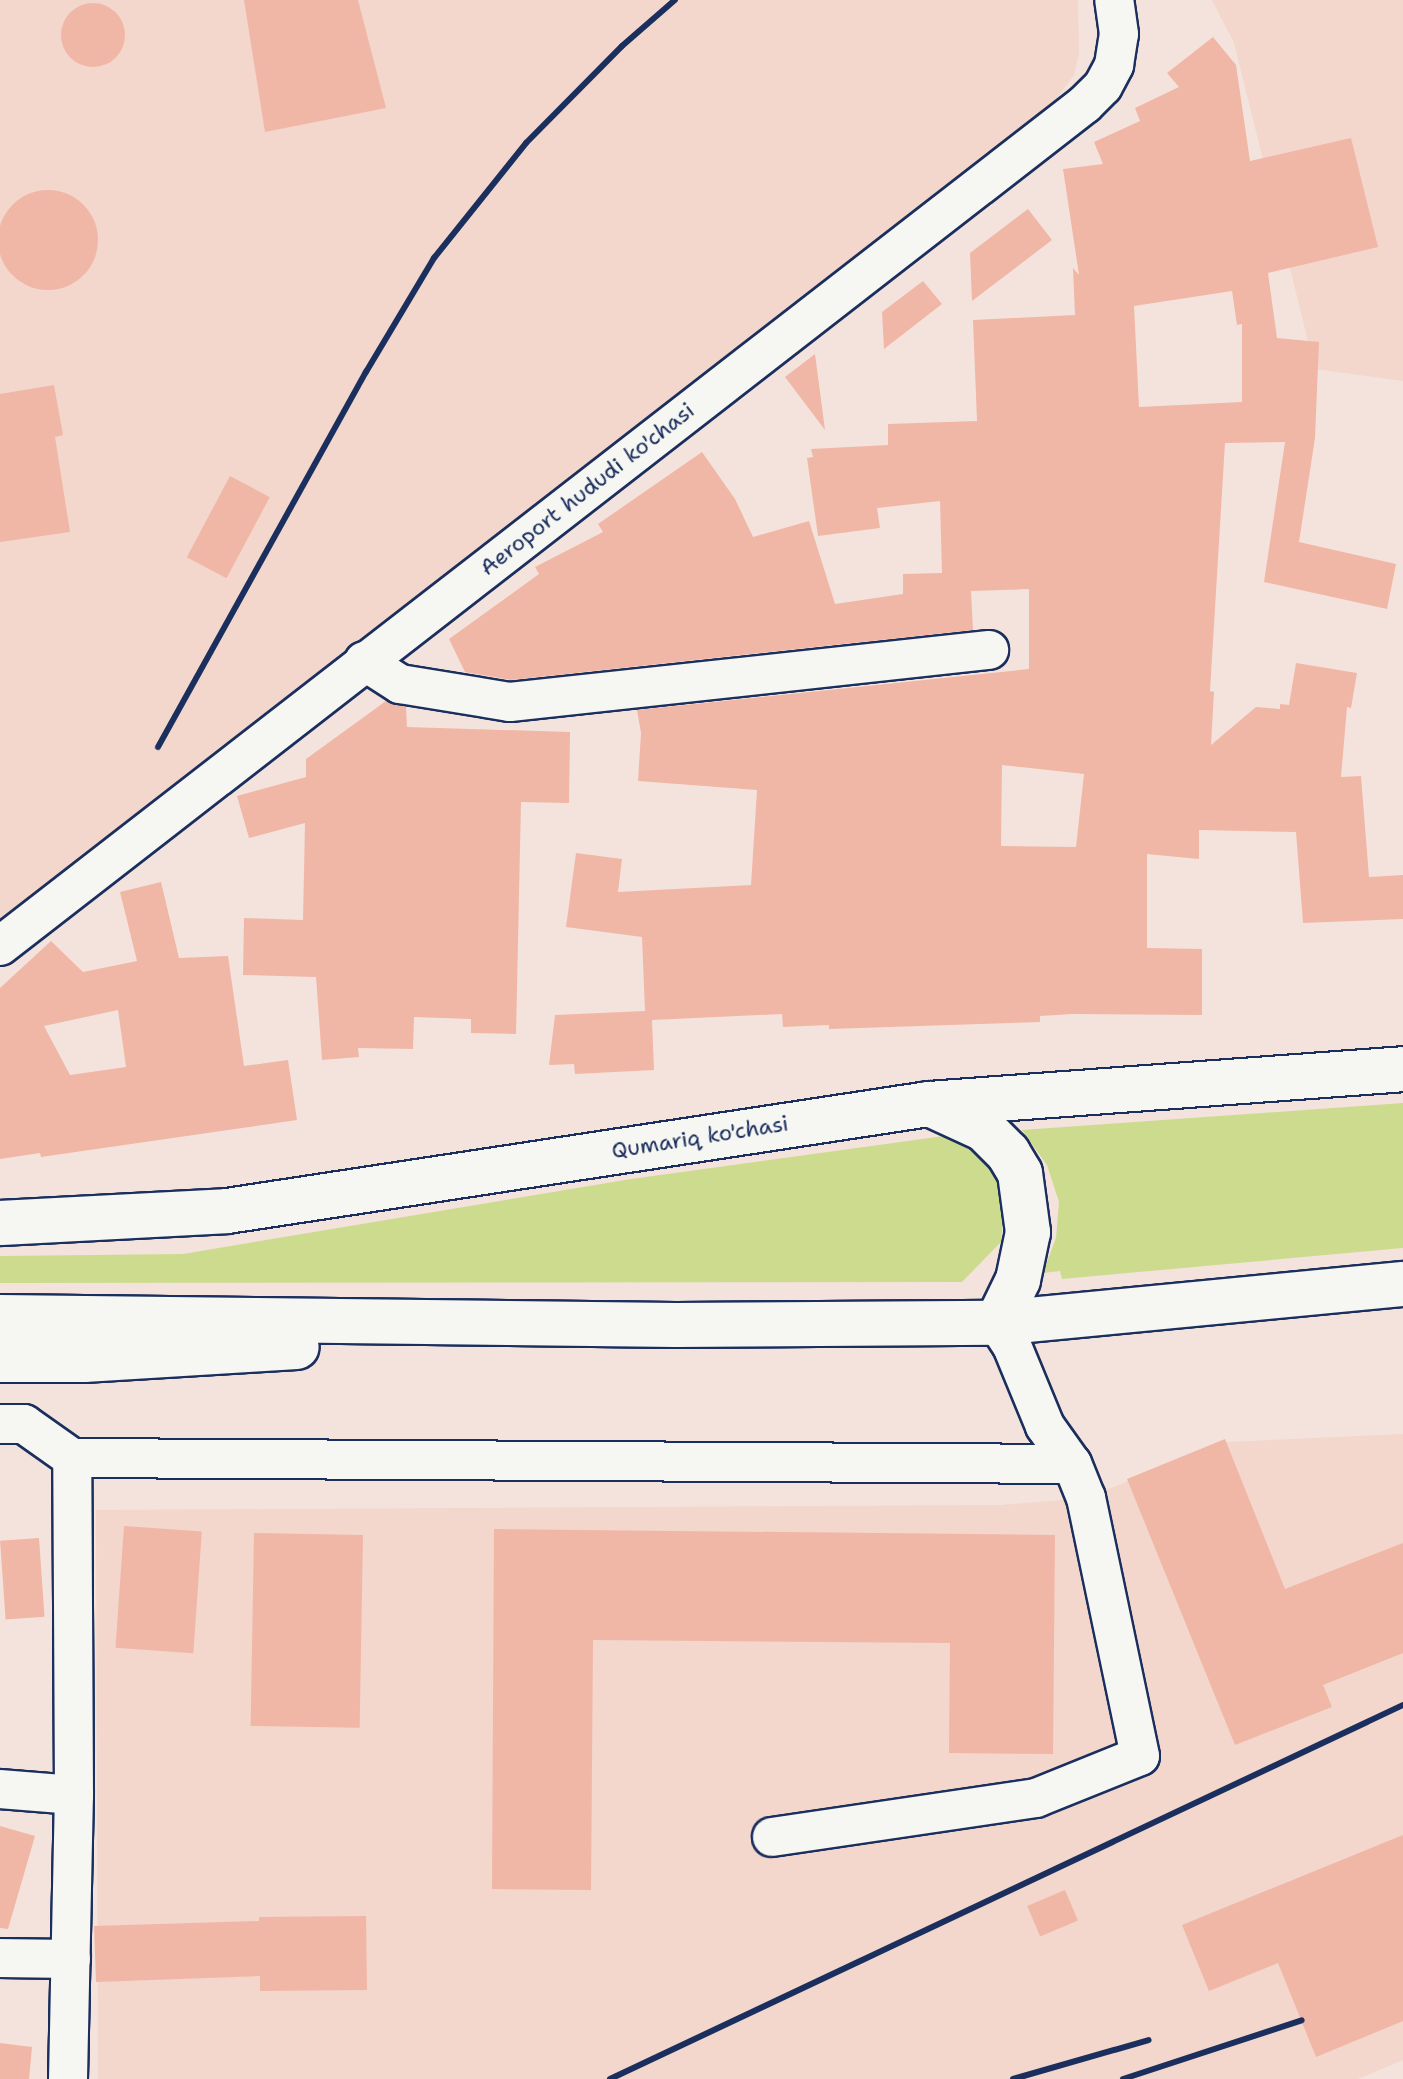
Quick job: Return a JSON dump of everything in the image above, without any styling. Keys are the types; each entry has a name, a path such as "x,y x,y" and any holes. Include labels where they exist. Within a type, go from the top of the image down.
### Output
{"main road":[{"name":"Qumariq ko'chasi","path":"0,1223 227,1211 929,1104 1403,1069"},
{"path":"929,1104 984,1129 1000,1143 1020,1173 1028,1232 1018,1280 997,1323"},
{"path":"0,1317 676,1325 997,1323 1403,1284"},
{"path":"0,1360 84,1360 676,1325"}],"street":[{"name":"Aeroport hududi ko'chasi","path":"0,946 1085,104 1103,86 1114,65 1119,34 1114,0"},
{"path":"364,661 400,684 510,702 989,650"},
{"path":"772,1837 1036,1798 1140,1756 1086,1498 1072,1464 1045,1426 1012,1346 997,1323"},
{"path":"0,1424 24,1424 72,1458 1072,1464"},
{"path":"992,1464 1045,1426"},
{"path":"68,2079 74,1795 72,1458"},
{"path":"0,1789 74,1795"},
{"path":"0,1958 71,1959"}],"shaded area":[{"path":"0,0 1078,0 1079,53 1074,75 1053,103 0,920"},
{"path":"1212,0 1403,0 1403,381 1315,369 1234,43"},
{"path":"1403,1434 1403,2060 1358,2079 98,2079 96,1510 1001,1505 1086,1498 1226,1442"}],"green space":[{"path":"1403,1103 1403,1248 1062,1279 1060,1271 1043,1273 1056,1238 1059,1202 1047,1165 1022,1130"},
{"path":"944,1136 961,1139 985,1157 1005,1197 1001,1242 962,1282 0,1283 0,1256 183,1254 631,1179"}],"building":[{"path":"244,0 358,0 386,108 265,132"},
{"path":"93,3 105,5 116,12 123,23 123,47 116,58 105,65 93,67 81,65 70,58 63,47 61,35 63,23 70,12 81,5"},
{"path":"1213,37 1236,65 1250,161 1351,138 1378,247 1268,273 1277,338 1319,342 1315,438 1299,542 1396,564 1387,609 1264,582 1285,442 1225,443 1210,691 1214,692 1211,745 1256,707 1280,709 1280,704 1289,705 1296,663 1357,673 1351,708 1347,707 1341,777 1361,776 1369,877 1403,875 1403,919 1303,923 1296,832 1199,830 1199,859 1147,854 1147,948 1202,949 1202,1015 1073,1014 1040,1016 1040,1022 829,1029 829,1025 783,1027 782,1014 652,1020 654,1070 575,1074 574,1064 549,1065 555,1015 645,1011 642,937 566,927 576,853 622,859 618,892 751,885 757,790 638,781 641,733 637,710 1029,669 1029,589 971,591 973,630 511,680 465,672 449,639 539,574 535,567 603,532 598,524 702,452 735,499 753,537 809,521 835,604 903,594 903,574 942,573 940,501 877,508 880,528 818,536 807,458 813,457 811,449 888,445 888,424 977,421 973,320 1075,315 1073,268 1079,275 1063,169 1103,164 1094,142 1140,121 1135,108 1179,87 1167,73","holes":["1232,291 1237,325 1242,324 1242,402 1139,407 1134,306","1002,765 1084,774 1076,847 1001,846"]},
{"path":"48,190 76,198 90,212 98,240 90,268 76,282 48,290 20,282 6,268 -2,240 6,212 20,198"},
{"path":"1028,209 1052,240 972,301 970,253"},
{"path":"923,281 942,304 884,349 882,312"},
{"path":"815,354 825,430 785,377"},
{"path":"54,385 63,435 55,437 70,532 0,542 0,394"},
{"path":"230,476 270,497 227,578 187,557"},
{"path":"386,701 406,707 407,727 570,732 569,803 521,802 516,1034 471,1033 471,1019 414,1017 413,1049 358,1048 359,1057 322,1060 316,977 243,975 244,918 303,920 305,823 249,838 237,796 306,777 306,759"},
{"path":"161,882 179,958 228,956 244,1066 288,1060 297,1120 41,1157 40,1153 0,1159 0,988 51,941 83,972 137,961 120,892","holes":["118,1010 126,1067 70,1075 44,1026"]},
{"path":"1225,1439 1285,1589 1403,1543 1403,1653 1323,1685 1332,1707 1235,1745 1127,1479"},
{"path":"124,1526 202,1531 193,1653 115,1648"},
{"path":"494,1529 1055,1535 1053,1754 949,1753 950,1643 593,1640 591,1890 492,1889"},
{"path":"254,1533 363,1535 360,1728 251,1726"},
{"path":"39,1538 45,1617 6,1620 0,1541"},
{"path":"0,1826 35,1836 8,1929 0,1928"},
{"path":"1403,1835 1403,2021 1316,2057 1278,1963 1209,1991 1182,1925"},
{"path":"1065,1890 1078,1920 1040,1936 1027,1906"},
{"path":"366,1916 367,1990 260,1991 260,1976 96,1982 94,1926 259,1921 259,1917"},
{"path":"0,2043 32,2047 29,2079 0,2079"}],"railway":[{"path":"158,747 366,372 434,258 526,143 622,46 675,0"},
{"path":"610,2079 1403,1705"},
{"path":"1123,2079 1302,2020"},
{"path":"1013,2079 1149,2040"}]}
